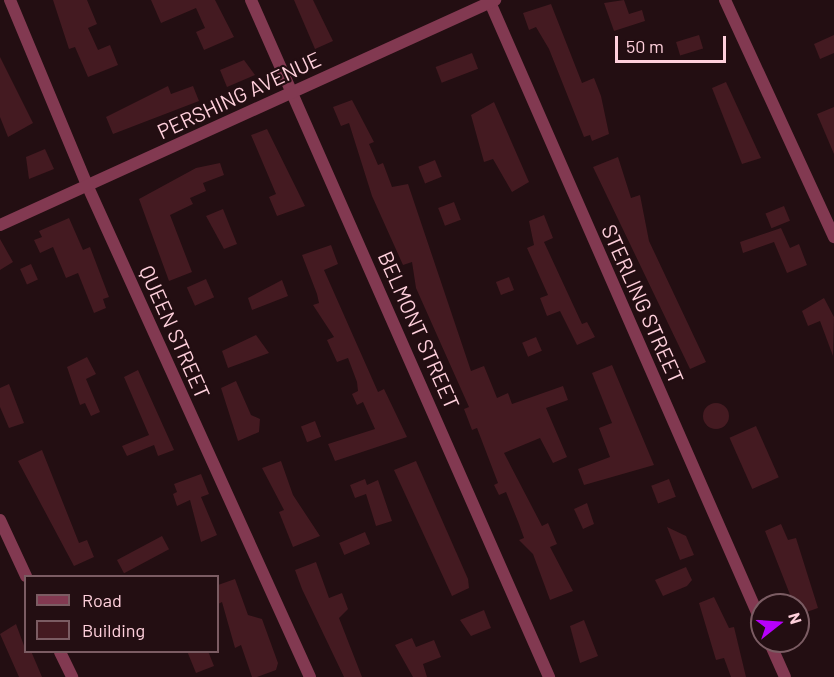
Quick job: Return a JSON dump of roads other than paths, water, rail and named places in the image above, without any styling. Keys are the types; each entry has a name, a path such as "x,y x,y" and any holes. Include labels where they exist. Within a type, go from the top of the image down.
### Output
{"street":[{"name":"QUEEN STREET","path":"10,0 88,187 310,677"},
{"name":"BELMONT STREET","path":"251,0 549,677"},
{"path":"725,0 834,237"},
{"name":"PERSHING AVENUE","path":"0,225 88,187 491,1"},
{"name":"STERLING STREET","path":"491,1 750,596"},
{"path":"0,520 26,575"},
{"path":"61,653 72,677"},
{"path":"775,653 785,677"}]}
